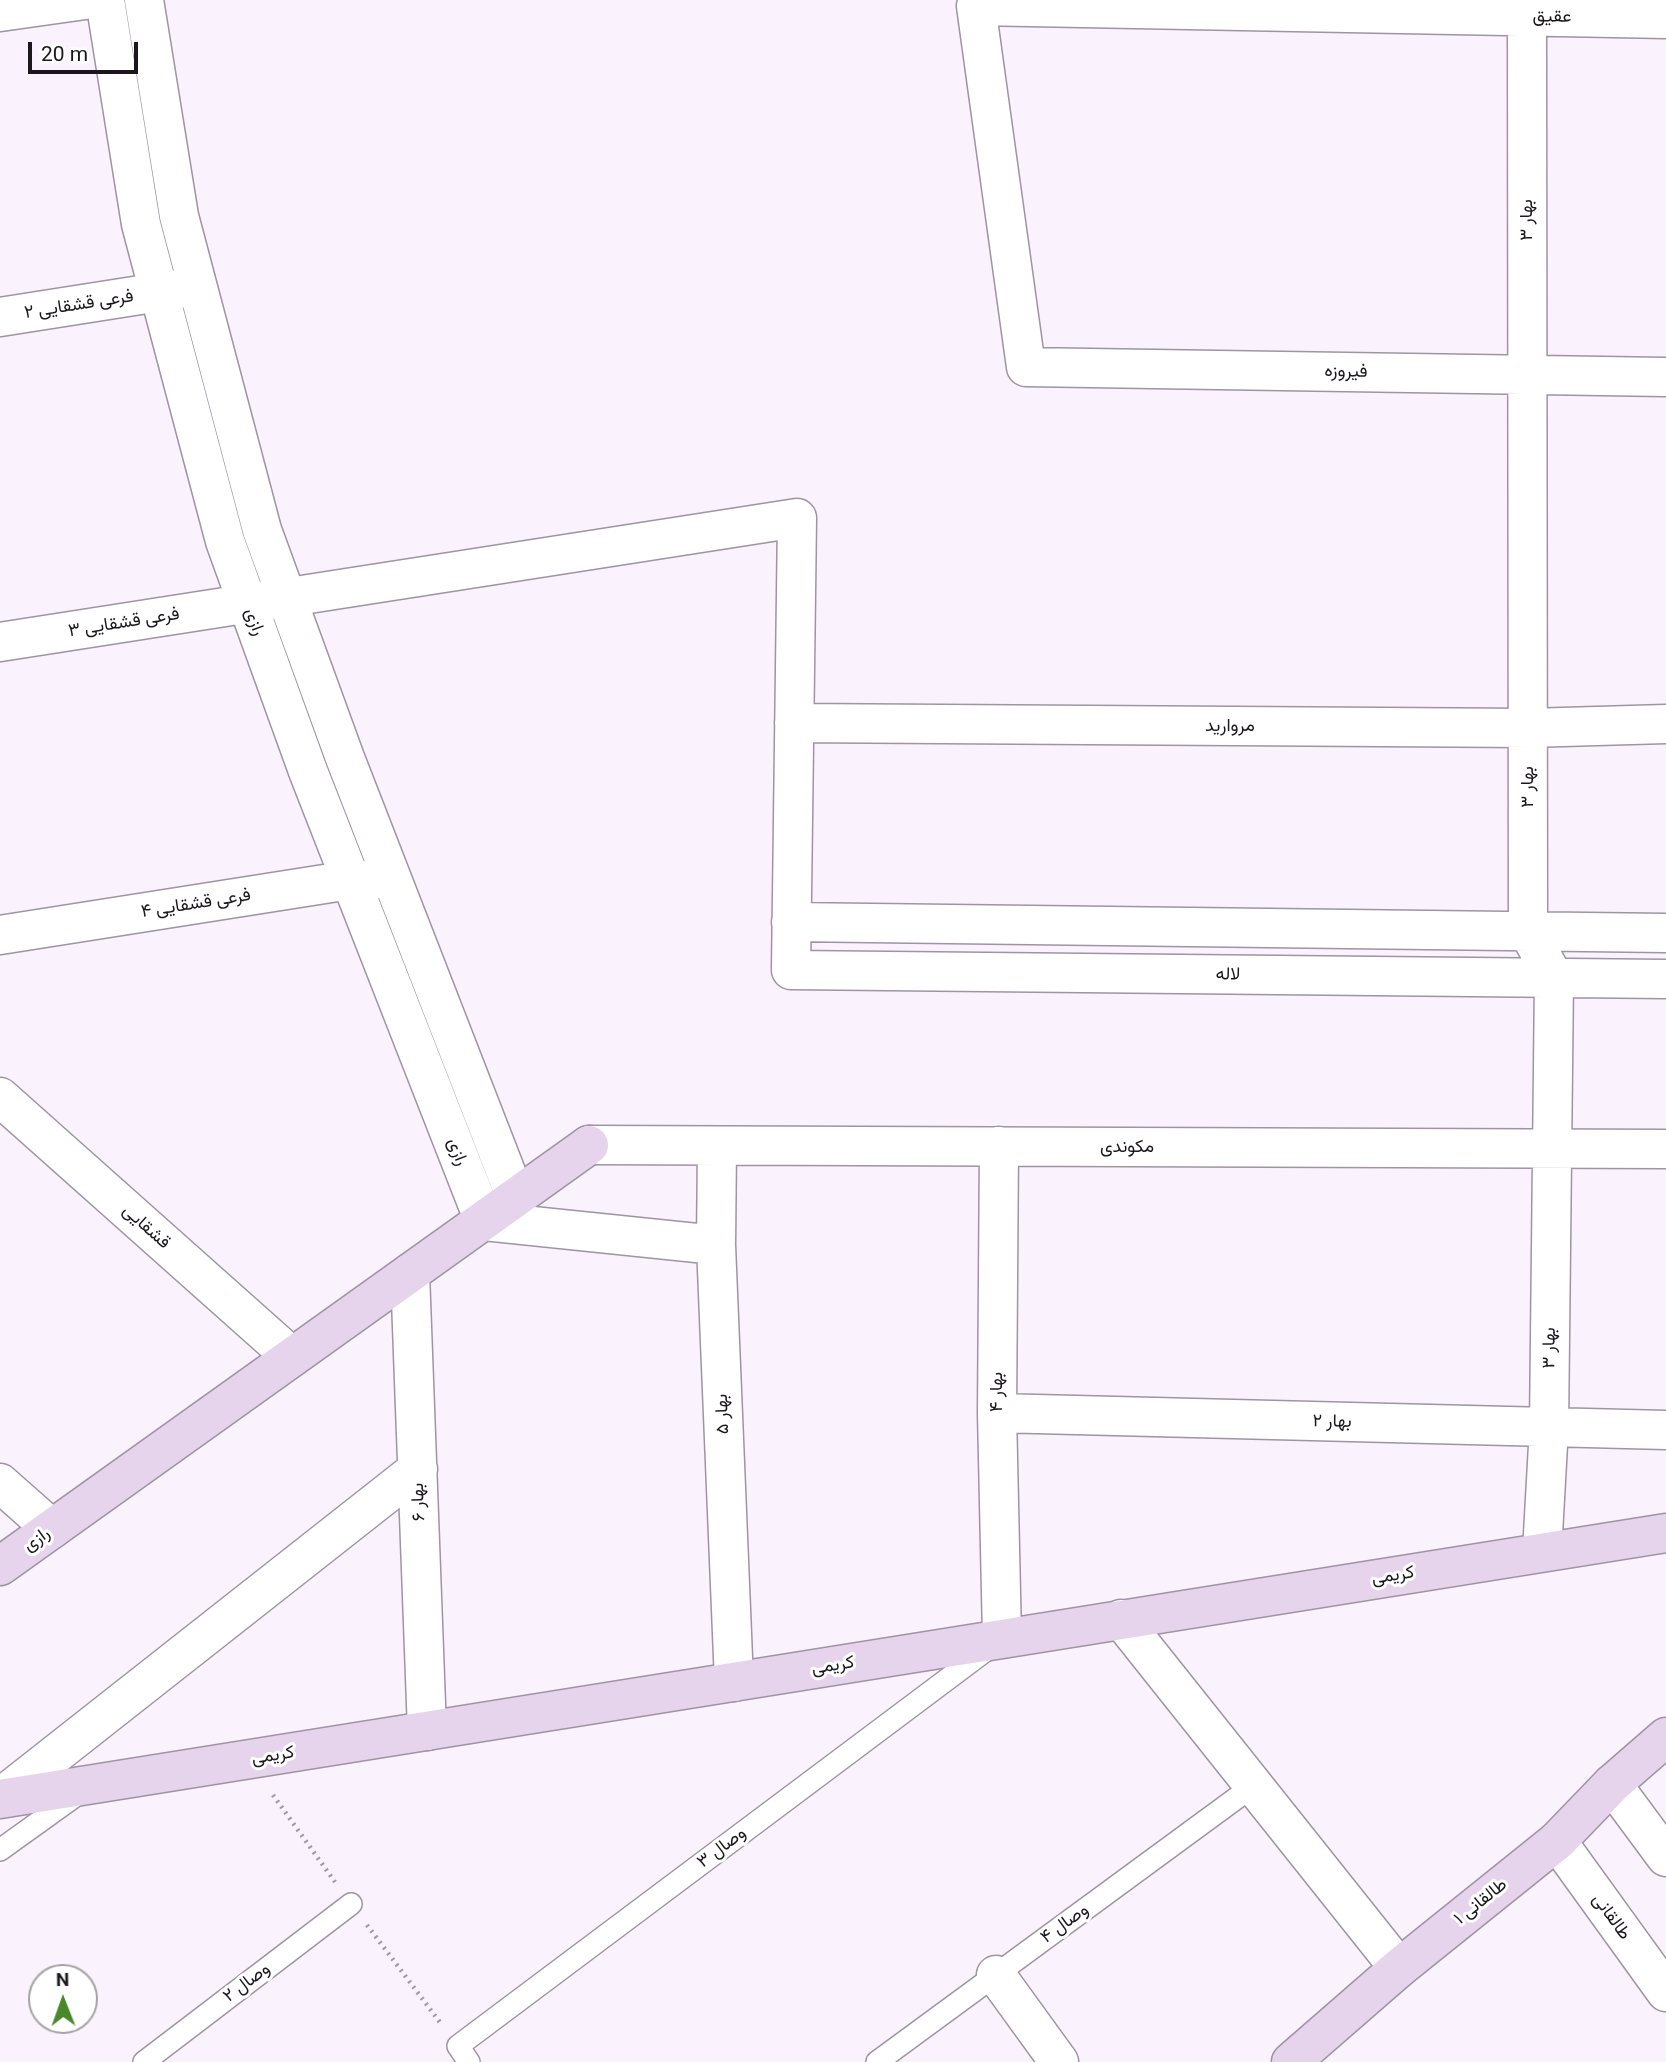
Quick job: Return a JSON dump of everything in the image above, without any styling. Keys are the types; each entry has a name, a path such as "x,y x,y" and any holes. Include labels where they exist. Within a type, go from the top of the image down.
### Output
{"street":[{"path":"0,12 85,0"},
{"name":"رازی","path":"105,0 141,224 225,541 350,880 484,1221"},
{"path":"144,0 179,216 261,530 516,1198"},
{"name":"عقیق","path":"1026,367 976,6 1666,19"},
{"name":"بهار ۳","path":"1527,16 1528,932 1554,978 1549,1427 1542,1552"},
{"name":"فرعی قشقایی ۲","path":"0,317 197,286"},
{"name":"فیروزه","path":"1026,367 1666,377"},
{"path":"197,437 235,428"},
{"name":"فرعی قشقایی ۳","path":"0,642 797,518 794,723"},
{"path":"794,723 792,922 1666,933"},
{"name":"مروارید","path":"794,723 1528,728 1666,724"},
{"name":"فرعی قشقایی ۴","path":"0,935 350,880 393,880"},
{"name":"لاله","path":"792,922 791,970 1666,979"},
{"name":"قشقایی","path":"0,1097 292,1357"},
{"name":"رازی","path":"0,1566 589,1146"},
{"name":"مکوندی","path":"589,1146 1666,1149"},
{"name":"بهار ۵","path":"717,1146 716,1245 734,1682"},
{"name":"بهار ۴","path":"999,1146 997,1413 1002,1639"},
{"path":"484,1221 716,1245"},
{"name":"بهار ۶","path":"410,1273 427,1731"},
{"name":"بهار ۲","path":"997,1413 1666,1430"},
{"path":"0,1798 418,1469"},
{"path":"0,1483 52,1529"},
{"name":"کریمی","path":"0,1798 1666,1533"},
{"path":"1121,1619 1399,1968"},
{"name":"طالقانی ۱","path":"1291,2062 1399,1968 1556,1841 1612,1784 1666,1737"},
{"path":"1612,1784 1666,1857"},
{"name":"طالقانی","path":"1556,1841 1666,1992"},
{"path":"996,1975 1059,2062"}],"lane":[{"name":"وصال ۳","path":"469,2062 458,2046 1002,1639"},
{"path":"0,1850 91,1785"},
{"name":"وصال ۴","path":"877,2062 1253,1786"},
{"name":"وصال ۲","path":"144,2062 351,1904"}]}
